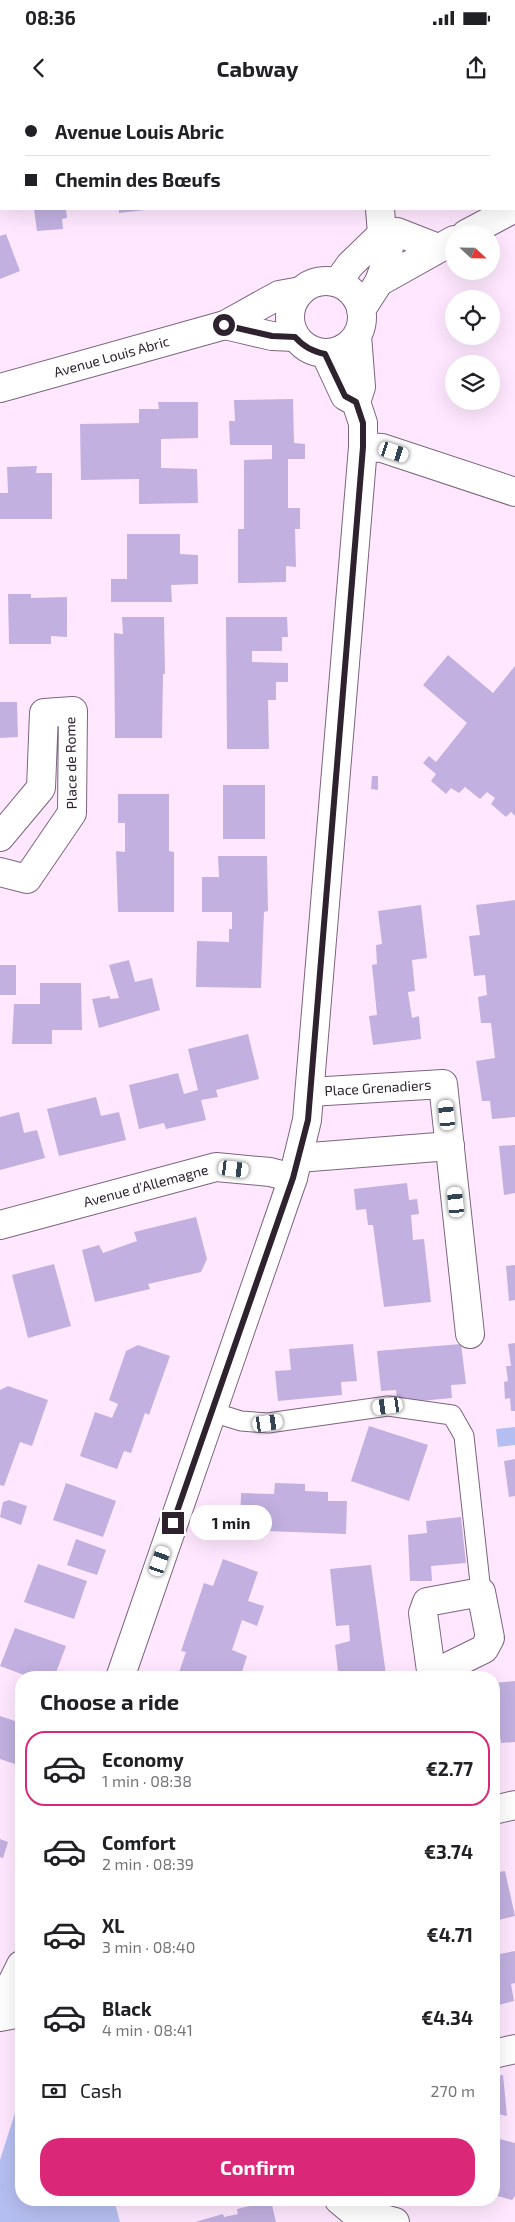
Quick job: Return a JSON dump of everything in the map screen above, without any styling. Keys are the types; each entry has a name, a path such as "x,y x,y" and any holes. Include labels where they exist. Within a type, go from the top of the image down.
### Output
{"street":[{"path":"483,225 511,210"},
{"path":"381,222 397,232 445,244"},
{"path":"122,1671 296,1168 308,1120 363,447 363,423 356,402 361,387 359,323 357,298 348,289 337,283 324,281 312,284 301,291 292,304 290,321 295,337 303,346 325,354 344,349 359,323 379,282 387,260 389,248 381,222"},
{"path":"337,283 381,222"},
{"path":"379,282 445,245"},
{"name":"Avenue Louis Abric","path":"0,388 224,325 280,295 301,291"},
{"name":"Avenue Louis Abric","path":"224,325 272,336 295,337"},
{"path":"325,354 345,396 356,402"},
{"path":"363,447 382,448 515,492"},
{"name":"Place de Rome","path":"0,838 41,788 44,713 73,711 72,813 27,879 0,872"},
{"name":"Place Grenadiers","path":"310,1092 443,1084 470,1334"},
{"path":"296,1168 450,1146"},
{"name":"Avenue d'Allemagne","path":"0,1225 216,1167 270,1172 296,1168"},
{"path":"431,1671 423,1613 427,1602 481,1592 490,1638 484,1649 442,1671"},
{"path":"500,1809 515,1805"},
{"path":"0,2007 15,1977"},
{"path":"0,2016 15,2014"},
{"path":"500,2053 515,2050"},
{"path":"346,2206 351,2210 395,2222"}],"lane":[{"path":"212,1412 241,1421 268,1423 388,1406 452,1415 464,1436 481,1592"}],"water":[{"path":"515,1427 515,1445 498,1447 496,1429"},
{"path":"15,2113 15,2206 116,2206 120,2222 0,2222 0,2160"}],"building":[{"path":"34,210 66,210 67,218 62,219 63,229 37,231"},
{"path":"119,210 145,210 119,213"},
{"path":"6,234 20,271 0,279 0,236"},
{"path":"293,399 294,443 305,444 305,459 288,459 288,508 300,508 300,529 295,529 296,567 286,566 286,582 238,583 238,529 244,529 244,460 272,459 272,445 230,445 229,421 235,421 234,400"},
{"path":"158,402 198,402 198,438 161,439 161,468 197,469 198,503 139,504 139,479 81,480 80,424 139,423 139,409 159,409"},
{"path":"37,466 36,473 52,473 52,519 0,519 0,493 8,493 7,467"},
{"path":"127,534 180,534 180,554 198,555 198,584 171,585 172,602 111,602 111,579 127,579"},
{"path":"8,594 31,594 31,598 67,597 67,637 51,636 51,644 9,644"},
{"path":"122,617 164,617 165,674 163,674 162,738 115,738 114,633 123,634"},
{"path":"226,617 287,617 288,637 282,637 282,651 252,651 252,662 288,663 288,682 276,682 276,700 268,700 269,749 227,749"},
{"path":"448,655 493,693 515,666 515,816 511,812 506,817 491,804 495,798 487,792 480,799 465,787 459,793 451,788 446,794 431,781 436,774 423,763 429,756 436,762 467,723 423,685"},
{"path":"0,702 17,702 18,737 0,738"},
{"path":"372,776 378,776 378,790 371,789"},
{"path":"223,785 265,785 265,839 223,839"},
{"path":"118,794 169,794 169,851 174,852 174,912 118,912 116,851 125,852 125,823 118,823"},
{"path":"218,856 267,856 268,911 264,912 261,988 196,987 197,941 229,942 229,929 232,929 232,912 202,912 202,877 219,877"},
{"path":"515,900 515,1117 492,1119 490,1101 482,1101 476,1061 495,1058 491,1023 481,1023 478,997 487,995 485,975 474,976 469,936 480,935 476,905"},
{"path":"421,905 427,958 412,960 415,991 408,992 412,1018 419,1016 421,1039 373,1045 369,1016 377,1015 372,965 377,964 376,945 382,944 378,911"},
{"path":"129,960 135,982 152,978 160,1010 99,1028 92,999 110,996 110,999 119,998 109,965"},
{"path":"0,965 16,965 16,995 0,995"},
{"path":"40,983 81,983 82,1030 52,1030 52,1044 12,1044 14,1004 40,1004"},
{"path":"248,1034 259,1079 216,1090 218,1097 201,1100 206,1120 166,1129 164,1123 139,1129 129,1085 178,1073 184,1094 198,1090 188,1049"},
{"path":"96,1097 101,1116 119,1112 126,1140 59,1156 47,1109"},
{"path":"19,1112 24,1133 37,1130 45,1158 0,1170 0,1117"},
{"path":"515,1145 515,1193 504,1195 499,1146"},
{"path":"407,1183 409,1200 417,1199 419,1214 411,1215 413,1240 424,1239 431,1302 384,1307 373,1225 368,1225 366,1209 356,1210 354,1189"},
{"path":"196,1217 207,1259 201,1272 148,1284 150,1289 95,1302 82,1250 99,1245 103,1253 137,1241 134,1232"},
{"path":"54,1264 71,1326 28,1338 12,1275"},
{"path":"515,1265 515,1300 509,1301 506,1266"},
{"path":"515,1343 515,1411 511,1411 510,1398 505,1399 504,1382 508,1381 506,1366 511,1366 508,1344"},
{"path":"353,1344 357,1381 341,1382 342,1395 278,1401 275,1371 291,1370 289,1349"},
{"path":"461,1344 466,1384 451,1385 452,1398 398,1403 396,1390 381,1391 377,1351"},
{"path":"138,1345 170,1356 149,1415 145,1413 131,1453 124,1451 117,1469 80,1456 95,1412 112,1418 118,1404 109,1400 126,1351"},
{"path":"8,1386 48,1400 32,1446 20,1442 4,1486 0,1485 0,1390"},
{"path":"369,1426 428,1445 409,1501 351,1481"},
{"path":"515,1459 515,1496 509,1497 504,1461"},
{"path":"66,1483 116,1501 103,1537 53,1520"},
{"path":"275,1483 305,1484 305,1491 328,1492 328,1501 347,1501 346,1534 240,1530 241,1493 274,1494"},
{"path":"9,1500 27,1506 21,1525 0,1517 3,1502"},
{"path":"461,1517 466,1563 431,1566 432,1581 410,1581 408,1535 427,1533 426,1521"},
{"path":"76,1539 106,1550 97,1575 67,1565"},
{"path":"223,1559 258,1572 248,1601 264,1606 257,1626 242,1620 232,1650 247,1656 242,1671 179,1671 186,1652 181,1651 204,1583 213,1586"},
{"path":"38,1564 87,1581 74,1619 24,1602"},
{"path":"371,1565 385,1671 338,1671 335,1645 350,1641 349,1625 336,1626 330,1569"},
{"path":"15,1628 66,1646 57,1671 15,1672 0,1666"},
{"path":"515,1681 515,1742 501,1743 500,1682"},
{"path":"0,1716 15,1721 15,1764 0,1759"},
{"path":"0,1839 8,1842 3,1858 0,1857"},
{"path":"505,1871 515,1916 500,1920 500,1872"},
{"path":"515,1951 515,1983 511,1984 514,2001 500,2005 500,1954"},
{"path":"500,2075 503,2075 507,2116 500,2114"},
{"path":"500,2139 515,2143 515,2196 512,2200 500,2197"},
{"path":"250,2206 272,2206 276,2222 195,2222 223,2214 224,2217 238,2214 237,2209"}],"route":[{"path":"173,1523 293,1178 308,1120 363,447 363,423 356,402 345,396 325,354 303,346 295,337 272,336 224,325"}]}
